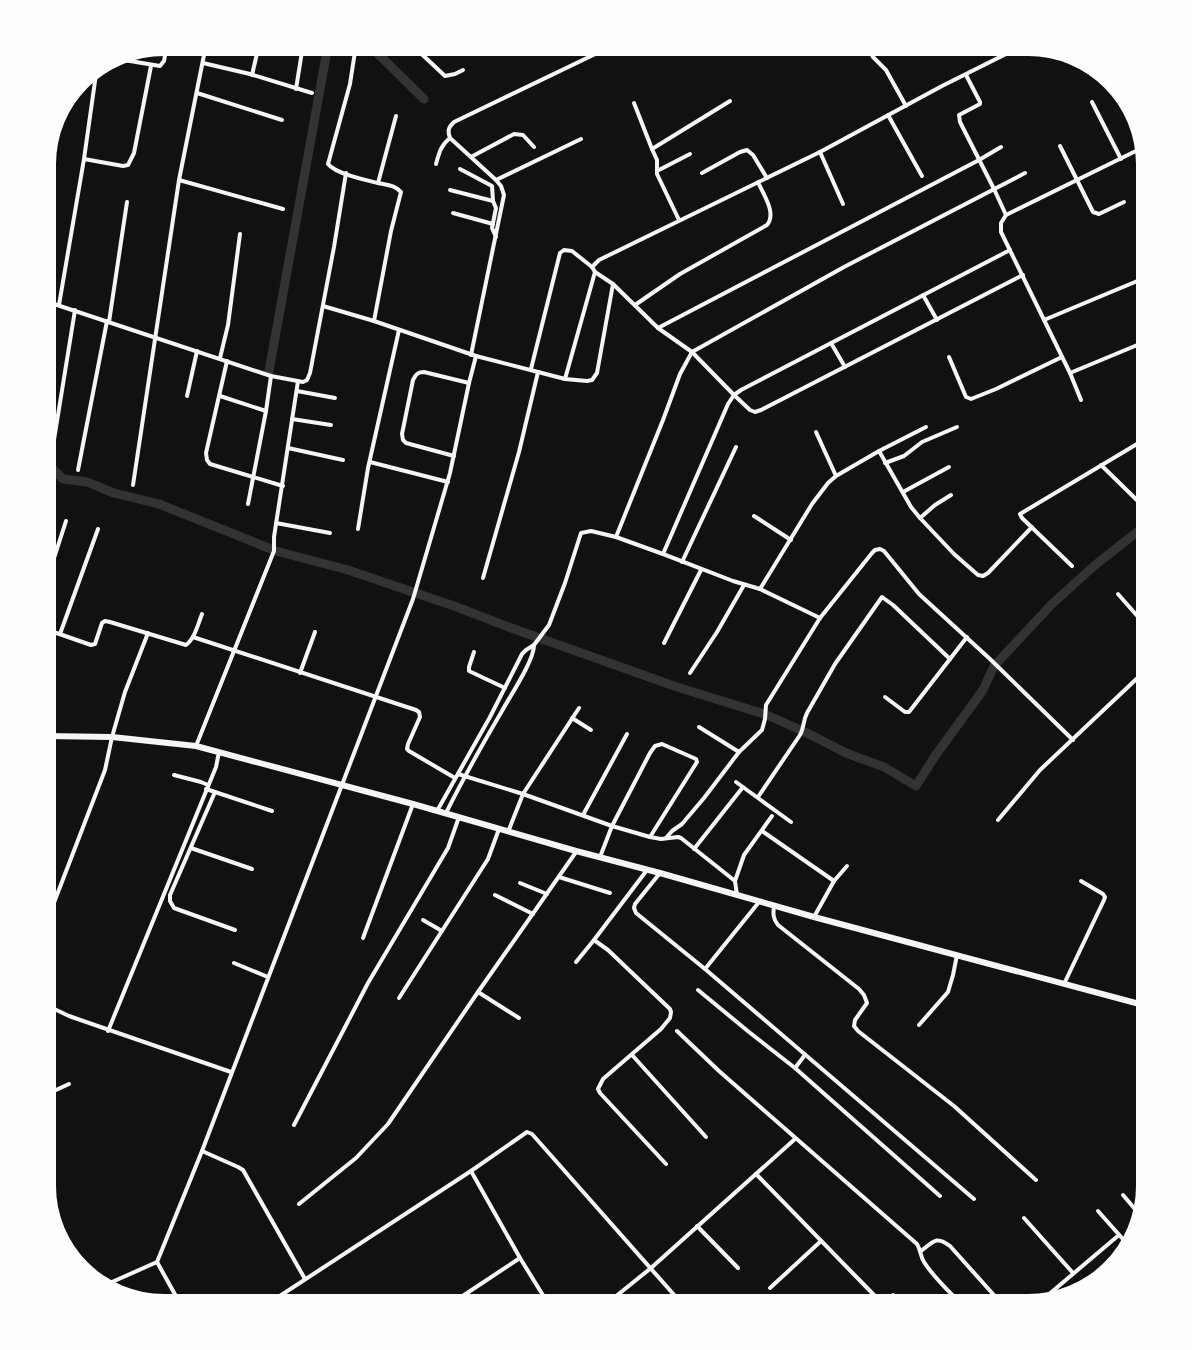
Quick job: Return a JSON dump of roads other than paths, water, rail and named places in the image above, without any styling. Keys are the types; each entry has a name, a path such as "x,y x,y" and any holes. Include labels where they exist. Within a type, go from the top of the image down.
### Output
{"main road":[{"path":"56,736 112,737 196,746 446,813 814,917 1136,1003"}],"street":[{"path":"128,61 160,66 164,56"},
{"path":"133,485 179,180 204,56"},
{"path":"252,75 256,56"},
{"path":"296,89 301,56"},
{"path":"354,56 350,84 328,164 334,169 396,187 401,192 374,321"},
{"path":"424,56 445,76 463,70"},
{"path":"113,1281 157,1262 202,1151 413,599 448,482 504,195 504,190 496,180 450,138 449,127 454,122 591,56"},
{"path":"872,56 886,70 906,106"},
{"path":"592,267 598,260 820,152 1003,56"},
{"path":"203,63 312,93"},
{"path":"84,159 128,165 134,153 151,66"},
{"path":"966,75 980,104 959,115 959,119 1006,215"},
{"path":"59,305 95,80"},
{"path":"196,93 282,120"},
{"path":"652,149 730,101"},
{"path":"1092,102 1121,159"},
{"path":"634,103 657,160 658,178 679,220"},
{"path":"888,115 922,176"},
{"path":"378,183 396,116"},
{"path":"471,157 514,134 523,135 534,147"},
{"path":"436,164 443,143 450,138"},
{"path":"496,180 581,139"},
{"path":"1060,146 1090,209 1096,214 1103,213 1124,202"},
{"path":"658,328 1001,147"},
{"path":"702,173 747,150 750,151 767,178"},
{"path":"820,152 843,204"},
{"path":"1081,400 1001,232 1001,224 1006,215 1135,152"},
{"path":"657,171 690,154"},
{"path":"460,169 492,186 496,208 493,231 496,237"},
{"path":"56,304 271,376 303,382 310,374 346,173"},
{"path":"616,537 680,374 692,352 844,267 1024,173"},
{"path":"179,180 283,209"},
{"path":"635,305 680,274 770,222 772,217 770,210 758,182"},
{"path":"450,190 493,201"},
{"path":"78,470 108,322 127,202"},
{"path":"453,213 493,224"},
{"path":"220,358 228,325 240,234"},
{"path":"531,369 560,253 564,250 572,251 595,272 613,284 658,328 692,352 734,395 755,412 1023,275"},
{"path":"663,554 728,404 734,395 1010,250"},
{"path":"565,379 595,272"},
{"path":"1044,320 1136,282"},
{"path":"323,306 474,356 565,379 586,381 592,380 597,373 613,284"},
{"path":"923,295 937,320"},
{"path":"56,427 75,310"},
{"path":"358,529 399,330"},
{"path":"831,343 845,367"},
{"path":"1070,373 1136,346"},
{"path":"187,396 197,351"},
{"path":"949,357 966,397 971,399 1062,357"},
{"path":"227,361 206,453 207,460 210,464 283,486"},
{"path":"454,456 406,443 403,440 402,434 413,380 419,372 469,383"},
{"path":"483,578 519,452 538,372"},
{"path":"248,504 271,376"},
{"path":"196,746 274,551 274,537 298,381"},
{"path":"297,390 335,398"},
{"path":"220,396 266,411"},
{"path":"292,419 331,425"},
{"path":"760,589 812,504 828,483 836,476 926,427"},
{"path":"885,463 904,456 922,441 957,427"},
{"path":"816,432 836,476"},
{"path":"1072,566 1020,514 1136,444"},
{"path":"682,562 735,447"},
{"path":"288,448 343,460"},
{"path":"880,454 920,518 978,575 983,576 988,573 1032,527"},
{"path":"370,462 448,482"},
{"path":"1101,465 1136,499"},
{"path":"903,492 949,467"},
{"path":"920,518 951,495"},
{"path":"754,516 791,540"},
{"path":"56,552 66,521"},
{"path":"276,523 330,533"},
{"path":"60,634 98,529"},
{"path":"437,811 522,654 534,645 549,625 566,584 581,533 591,531 616,537 701,570 760,589 820,618"},
{"path":"666,838 682,824 739,752 762,729 766,705 820,618 875,550 884,551 919,594 990,658 1073,740"},
{"path":"664,643 701,570"},
{"path":"690,673 744,585"},
{"path":"1118,594 1136,614"},
{"path":"758,798 800,735 804,728 803,721 835,664 882,597 893,604 950,659"},
{"path":"56,633 91,645 95,644 102,623 105,621 186,645 193,638 202,614"},
{"path":"300,673 315,632"},
{"path":"56,897 105,770 129,680 148,633"},
{"path":"885,698 908,712 967,637"},
{"path":"193,638 419,712 420,717 408,744 409,751 456,776 465,776 523,794 612,826 650,837 678,837 735,881"},
{"path":"446,813 534,652 534,645"},
{"path":"474,652 469,671 505,688"},
{"path":"998,820 1040,770 1136,680"},
{"path":"508,832 523,794 579,708"},
{"path":"572,718 591,730"},
{"path":"699,727 739,752"},
{"path":"583,815 627,734"},
{"path":"600,858 612,826 655,746 662,744 696,759 697,762 650,837"},
{"path":"108,1031 216,767 219,752"},
{"path":"174,775 201,782 215,792 272,811"},
{"path":"736,782 791,822"},
{"path":"694,849 743,787"},
{"path":"215,792 170,895 171,904 174,908 235,930"},
{"path":"363,939 413,804"},
{"path":"737,895 735,881 744,855 772,816"},
{"path":"294,1125 368,983 448,848 459,817"},
{"path":"399,998 488,859 500,829"},
{"path":"762,831 834,881"},
{"path":"191,848 252,869"},
{"path":"299,1204 356,1158 388,1124 576,851"},
{"path":"814,917 834,881 847,866"},
{"path":"576,962 647,870"},
{"path":"660,873 634,904 636,913 705,969 974,1199"},
{"path":"558,877 610,892"},
{"path":"1064,984 1105,897 1082,881"},
{"path":"520,883 547,894"},
{"path":"495,895 533,914"},
{"path":"705,969 760,901"},
{"path":"774,905 774,920 778,925 864,995 867,1003 855,1020 854,1026 858,1031 954,1106 1036,1180"},
{"path":"423,920 442,931"},
{"path":"594,940 638,978 671,1012 667,1022 603,1079 598,1089 666,1164"},
{"path":"919,1025 948,992 954,975 957,955"},
{"path":"234,963 268,977"},
{"path":"698,990 795,1068 940,1196"},
{"path":"478,992 519,1018"},
{"path":"56,1010 108,1031 231,1072"},
{"path":"677,1031 795,1139 917,1244 922,1260 952,1294"},
{"path":"632,1054 706,1137"},
{"path":"795,1068 805,1055"},
{"path":"56,1090 69,1084"},
{"path":"282,1294 471,1171 526,1132 530,1133 673,1294"},
{"path":"619,1294 651,1269 795,1139"},
{"path":"202,1151 243,1170 305,1279"},
{"path":"471,1171 542,1294"},
{"path":"756,1174 873,1294"},
{"path":"1123,1196 1134,1209"},
{"path":"1098,1211 1122,1239"},
{"path":"1024,1218 1074,1274"},
{"path":"698,1227 738,1268"},
{"path":"1053,1291 1119,1235"},
{"path":"921,1251 936,1241 943,1240 993,1294"},
{"path":"770,1288 822,1241"},
{"path":"466,1294 520,1258"},
{"path":"157,1262 175,1294"}],"waterway":[{"path":"269,371 326,56"},
{"path":"380,56 424,99"},
{"path":"56,472 63,479 87,482 114,493 159,504 276,551 348,570 677,687 767,715 846,753 884,767 916,786 983,690 994,666 1052,604 1136,533"}]}
